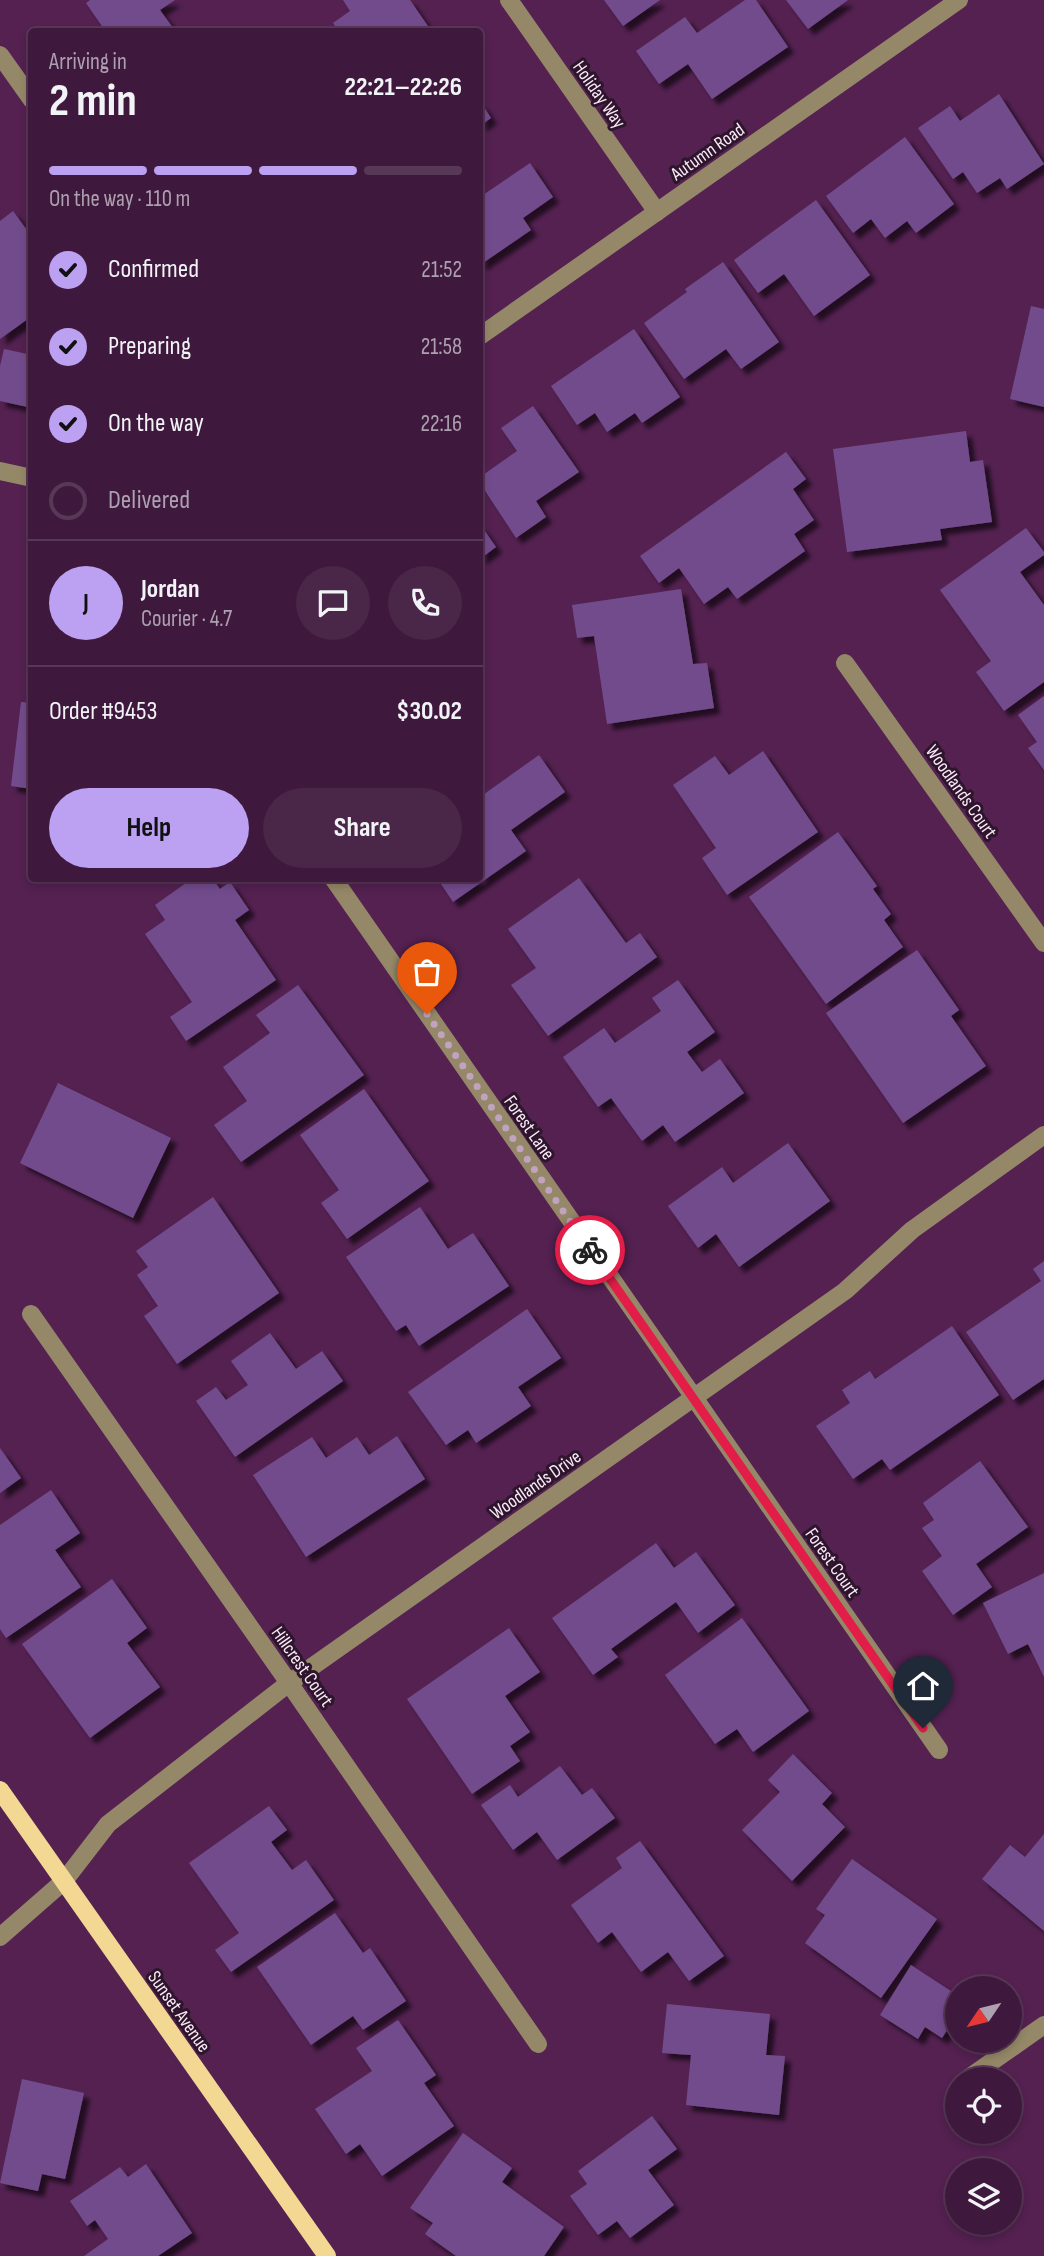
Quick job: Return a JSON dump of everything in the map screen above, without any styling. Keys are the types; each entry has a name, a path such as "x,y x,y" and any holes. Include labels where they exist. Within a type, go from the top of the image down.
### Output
{"main road":[{"name":"Sunset Avenue","path":"0,1790 327,2256"}],"street":[{"name":"Holiday Way","path":"509,0 657,212"},
{"name":"Autumn Road","path":"483,334 959,0"},
{"path":"0,55 28,94"},
{"path":"0,471 28,477"},
{"name":"Woodlands Court","path":"845,663 1044,943"},
{"name":"Forest Lane","path":"336,882 693,1398"},
{"name":"Woodlands Drive","path":"0,1937 64,1881 108,1824 289,1683 845,1291 912,1230 1044,1135"},
{"name":"Hillcrest Court","path":"31,1314 538,2044"},
{"name":"Forest Court","path":"693,1398 939,1750"},
{"path":"984,2067 1044,2025"}],"building":[{"path":"90,0 175,0 160,10 173,28 103,28 86,3"},
{"path":"343,0 410,0 429,28 336,28 333,23 350,11"},
{"path":"604,0 660,0 623,26"},
{"path":"745,0 756,0 788,47 712,99 688,64 659,84 636,51 685,17 697,33"},
{"path":"786,0 848,0 808,29"},
{"path":"999,94 1044,164 1007,189 1000,178 977,193 963,172 953,179 918,128 950,106 960,121"},
{"path":"483,106 491,118 483,124"},
{"path":"905,137 954,204 916,233 907,221 885,238 871,219 853,233 826,196"},
{"path":"530,163 553,197 523,218 531,230 483,263 483,195"},
{"path":"816,200 870,275 814,316 784,274 758,293 734,260"},
{"path":"13,211 28,232 28,319 0,339 0,221"},
{"path":"723,262 779,342 741,369 726,349 684,379 644,323"},
{"path":"1031,306 1044,309 1044,407 1010,399"},
{"path":"634,329 680,397 642,423 635,413 607,432 595,413 577,425 551,386"},
{"path":"4,349 28,354 28,407 0,401 0,366"},
{"path":"533,406 579,472 536,501 546,517 516,538 483,488 483,475 517,451 501,428"},
{"path":"966,431 970,462 983,460 992,522 940,529 942,540 847,552 833,449"},
{"path":"786,452 806,479 793,489 814,520 794,534 805,551 737,599 728,587 704,604 679,568 659,583 640,556"},
{"path":"483,528 496,547 483,557"},
{"path":"1026,528 1044,552 1044,555 1020,572 1044,605 1044,682 1004,711 976,672 991,661 940,590"},
{"path":"681,589 693,664 707,663 714,708 607,724 594,636 577,638 572,605"},
{"path":"1044,696 1044,770 1028,748 1037,742 1018,715"},
{"path":"21,702 28,703 28,788 11,786"},
{"path":"763,751 818,832 727,895 702,858 716,848 673,785 715,756 729,775"},
{"path":"539,755 565,792 511,830 526,851 483,881 483,795"},
{"path":"838,832 877,886 873,889 891,914 884,920 903,947 826,1004 749,897"},
{"path":"579,878 626,943 640,933 657,957 548,1036 511,985 536,968 508,929"},
{"path":"187,882 215,882 220,889 230,882 249,910 235,920 276,980 186,1041 170,1017 192,1002 145,934 165,920 155,905"},
{"path":"440,882 482,882 453,902"},
{"path":"917,950 959,1010 951,1016 986,1066 903,1123 826,1013"},
{"path":"678,980 715,1032 687,1052 702,1072 720,1059 744,1093 675,1142 663,1125 642,1141 611,1098 598,1107 563,1057 604,1028 615,1043 661,1011 652,998"},
{"path":"298,985 364,1075 241,1162 214,1125 247,1101 223,1067 270,1033 256,1015"},
{"path":"58,1083 171,1138 133,1218 20,1163"},
{"path":"364,1089 429,1181 347,1239 321,1203 339,1190 300,1135"},
{"path":"788,1143 830,1201 739,1267 716,1234 698,1248 668,1206 722,1167 733,1183"},
{"path":"213,1197 279,1293 177,1364 144,1316 158,1306 137,1275 148,1267 136,1251"},
{"path":"420,1207 448,1249 473,1233 509,1286 419,1346 406,1325 396,1331 346,1257"},
{"path":"1044,1261 1044,1379 1013,1400 966,1332 1041,1281 1033,1269"},
{"path":"527,1309 561,1358 518,1387 531,1406 476,1443 468,1430 446,1445 408,1392"},
{"path":"952,1326 999,1395 890,1470 882,1459 853,1479 816,1426 850,1403 842,1390 870,1371 875,1379"},
{"path":"270,1333 296,1369 322,1351 343,1381 235,1457 196,1401 216,1387 226,1400 248,1385 231,1361"},
{"path":"397,1436 425,1479 306,1557 253,1475 312,1437 326,1458 357,1437 369,1455"},
{"path":"0,1448 21,1478 0,1493"},
{"path":"980,1461 1028,1527 976,1564 992,1587 953,1615 922,1571 942,1556 922,1528 934,1520 923,1503"},
{"path":"51,1490 80,1533 55,1550 81,1587 6,1638 0,1629 0,1525"},
{"path":"656,1543 674,1568 696,1552 735,1605 698,1633 676,1602 611,1649 618,1657 593,1675 552,1618"},
{"path":"1044,1573 1044,1677 1028,1644 1008,1654 983,1603"},
{"path":"112,1579 147,1628 127,1643 160,1687 90,1738 22,1644"},
{"path":"742,1618 809,1711 753,1752 737,1729 715,1744 665,1675"},
{"path":"509,1628 540,1672 505,1696 530,1732 510,1746 520,1761 472,1794 407,1699"},
{"path":"793,1754 832,1793 822,1804 845,1827 792,1881 742,1830 780,1792 768,1780"},
{"path":"560,1766 582,1795 592,1788 615,1818 557,1860 537,1832 513,1850 481,1805 510,1785 518,1797"},
{"path":"269,1806 287,1830 271,1842 292,1870 306,1860 334,1900 231,1972 215,1950 239,1933 189,1863"},
{"path":"1044,1834 1044,1931 982,1879 1010,1845 1025,1857"},
{"path":"640,1841 724,1956 689,1981 668,1952 641,1972 612,1932 598,1943 571,1905 622,1868 616,1858"},
{"path":"852,1859 937,1919 881,1998 805,1943 825,1915 816,1909"},
{"path":"335,1913 363,1953 370,1948 406,2001 363,2030 353,2016 311,2045 257,1967"},
{"path":"911,1965 945,1987 945,2033 942,2038 925,2027 918,2039 880,2015"},
{"path":"667,2004 770,2014 766,2055 785,2056 779,2115 686,2105 691,2055 662,2053"},
{"path":"398,2020 436,2075 424,2083 454,2126 382,2176 360,2144 346,2154 315,2109 372,2071 356,2048"},
{"path":"22,2079 84,2093 65,2179 42,2174 38,2191 0,2183"},
{"path":"652,2116 677,2149 648,2170 674,2205 630,2238 617,2221 598,2235 570,2196 587,2184 578,2171"},
{"path":"463,2133 512,2168 502,2182 564,2227 544,2256 456,2256 425,2234 433,2223 410,2208"},
{"path":"146,2164 192,2233 158,2256 84,2256 108,2239 95,2220 87,2226 70,2201 120,2167 128,2177"}],"way so far":[{"path":"427,1014 590,1250"}],"route":[{"path":"590,1250 923,1728"}]}
